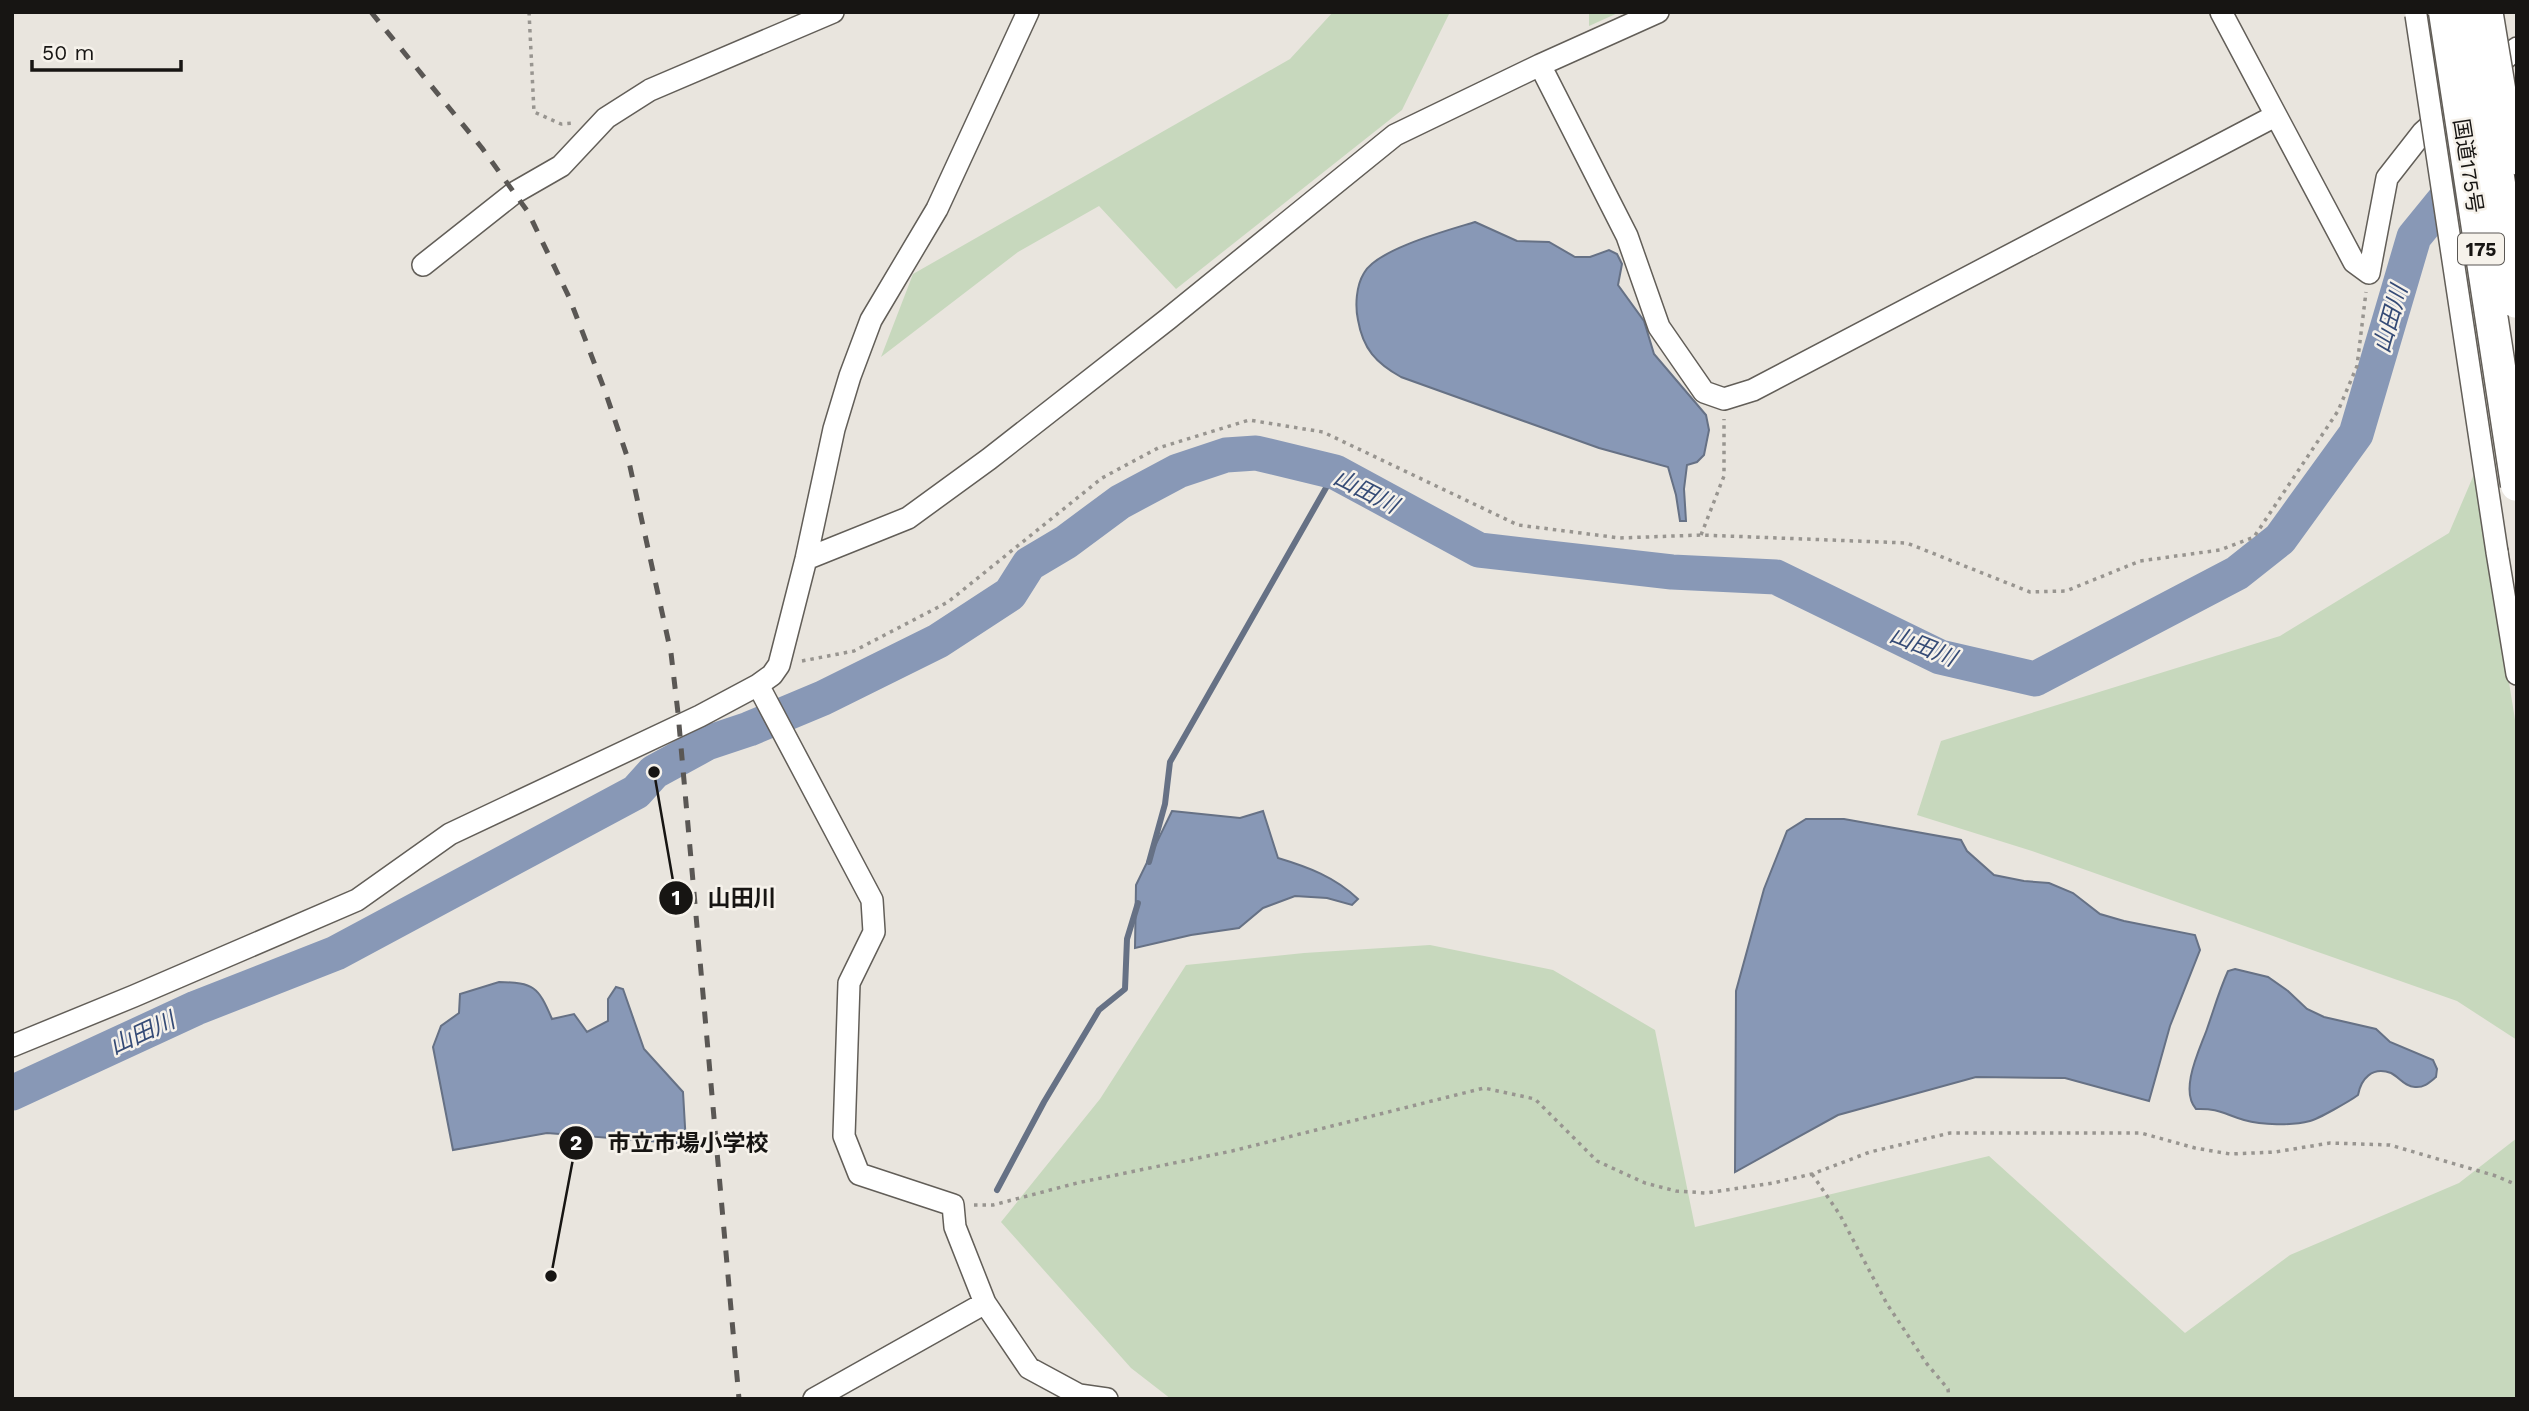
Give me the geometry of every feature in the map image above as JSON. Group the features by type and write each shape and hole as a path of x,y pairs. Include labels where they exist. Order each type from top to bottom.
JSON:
{"highway":[{"name":"国道175号","path":"2473,12 2517,302"},
{"name":"国道175号","path":"2426,13 2517,485"}],"street":[{"path":"423,265 514,193 561,166 606,118 650,90 833,12"},
{"path":"12,1046 357,900 450,834 700,716 758,685 772,674 779,665 806,559 834,429 871,320 936,209 1028,12"},
{"path":"806,559 908,517 989,458 1168,319 1395,135 1658,12"},
{"path":"2221,12 2354,262 2369,272 2387,177 2423,132 2517,48"},
{"path":"2492,12 2517,164"},
{"path":"2426,13 2497,552 2517,674"},
{"path":"1540,65 1627,236 1659,327 1704,391 1724,400 1753,390 2275,116"},
{"path":"758,685 872,900 874,932 849,983 844,1136 852,1160 859,1174 953,1205 955,1227 985,1303 1029,1368 1079,1395 1107,1399"},
{"path":"814,1399 985,1303"}],"path":[{"path":"529,12 534,111 561,124 606,118"},
{"path":"779,665 854,651 948,602 1102,478 1158,448 1249,420 1323,432 1518,526 1620,538 1701,535 1907,543 2030,592 2066,591 2140,561 2220,550 2253,537 2337,411 2357,366 2369,272"},
{"path":"1701,535 1724,476 1724,400"},
{"path":"953,1205 993,1205 1077,1183 1232,1151 1484,1088 1535,1099 1597,1161 1645,1183 1676,1191 1706,1193 1773,1183 1812,1174 1870,1152 1950,1133 2141,1133 2194,1148 2230,1154 2275,1152 2330,1143 2390,1144 2496,1176 2517,1185"},
{"path":"1812,1174 1840,1215 1887,1304 1927,1364 1948,1389 1949,1399"}],"green space":[{"path":"1333,12 1450,12 1402,110 1176,289 1099,206 1018,252 881,357 913,274 1290,59"},
{"path":"1589,12 1620,12 1589,26"},
{"path":"2475,472 2517,732 2517,1040 2457,1001 2032,851 1917,815 1941,741 2280,636 2449,533"},
{"path":"1430,945 1553,970 1655,1030 1695,1227 1989,1156 2185,1333 2290,1255 2459,1183 2517,1138 2517,1399 1171,1399 1131,1368 1001,1222 1100,1099 1186,965 1304,953"}],"water":[{"path":"1475,222 1517,241 1549,242 1575,257 1590,257 1609,250 1617,254 1622,264 1618,285 1644,321 1654,354 1706,415 1709,430 1704,455 1697,462 1687,465 1684,489 1686,521 1680,521 1668,467 1599,448 1401,377 1384,366 1367,347 1360,330 1356,302 1361,278 1371,264 1398,248"},
{"path":"1172,811 1240,818 1263,811 1278,858 1321,874 1358,899 1352,905 1327,898 1295,896 1263,908 1239,928 1191,935 1135,948 1136,885"},
{"path":"1806,819 1844,819 1961,840 1967,851 1994,875 2049,883 2073,893 2100,914 2195,935 2200,950 2170,1026 2149,1101 2065,1078 1976,1077 1838,1115 1735,1172 1736,991 1764,889 1787,831"},
{"path":"2235,969 2268,977 2307,1009 2324,1017 2376,1029 2390,1042 2433,1060 2437,1069 2436,1077 2424,1086 2411,1087 2391,1073 2378,1071 2368,1075 2358,1095 2320,1117 2302,1123 2259,1123 2216,1110 2196,1109 2191,1101 2190,1091 2192,1069 2228,971"},
{"path":"499,982 533,988 543,999 552,1019 574,1014 587,1032 608,1021 608,999 616,987 623,989 644,1049 683,1092 686,1144 547,1133 453,1150 433,1047 441,1026 459,1013 460,994"}],"waterway":[{"name":"山田川","path":"12,1093 196,1008 336,953 636,792 654,772 707,743 749,729 823,698 938,641 1010,594 1029,564 1066,542 1120,502 1178,471 1226,455 1256,453 1335,472 1479,550 1672,572 1776,577 1940,657 2035,679 2237,573 2280,539 2356,434 2414,237 2485,150"},
{"path":"1149,862 1165,804 1170,762 1335,472"},
{"path":"997,1190 1044,1102 1099,1010 1125,989 1127,939 1138,903"}],"railway":[{"path":"371,12 482,148 528,212 569,297 629,462 671,653 739,1399"}],"place":[{"name":"山田川","path":"654,772"},
{"name":"市立市場小学校","path":"551,1276"}]}
